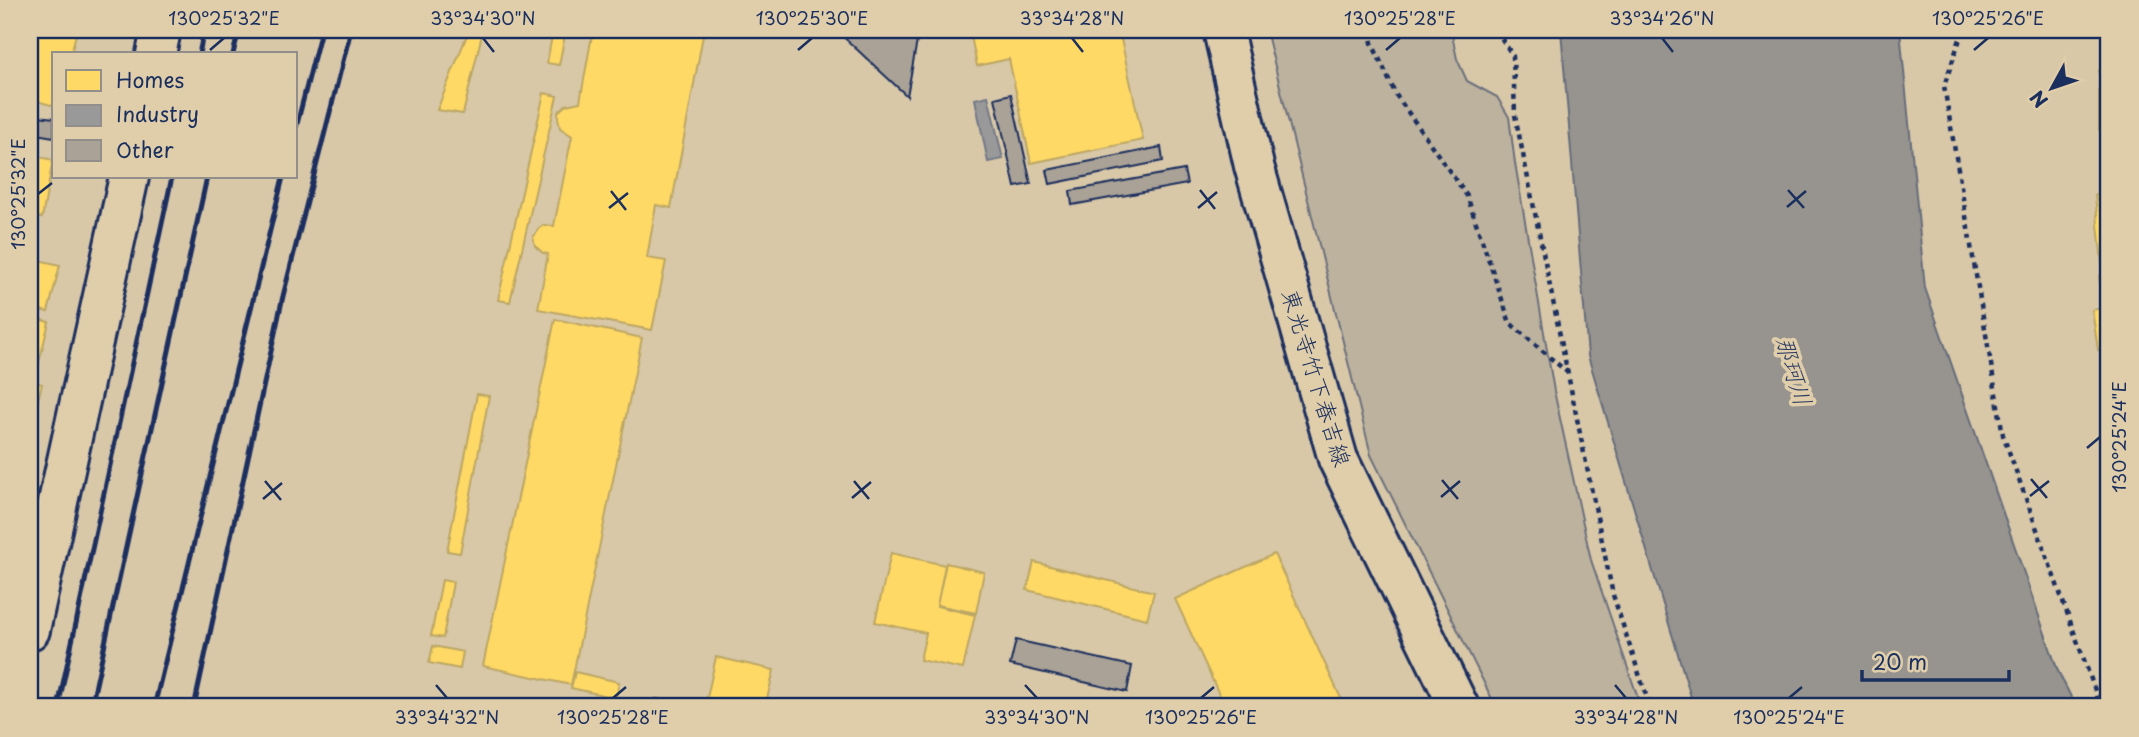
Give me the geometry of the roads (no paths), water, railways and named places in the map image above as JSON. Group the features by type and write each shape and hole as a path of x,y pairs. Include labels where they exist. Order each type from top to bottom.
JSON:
{"main road":[{"path":"156,52 161,30"},
{"name":"東光寺竹下春吉線","path":"1223,30 1254,166 1338,459 1459,707"},
{"path":"30,630 42,512 129,178"}],"water":[{"name":"那珂川","path":"1561,30 1900,30 1925,288 2058,671 2076,707 1694,707 1588,356"}],"railway":[{"path":"199,52 204,30"},
{"path":"234,52 239,30"},
{"path":"298,120 321,30"},
{"path":"194,707 283,296 351,30"},
{"path":"58,707 172,178"},
{"path":"91,707 207,178"},
{"path":"154,707 283,178"}]}
